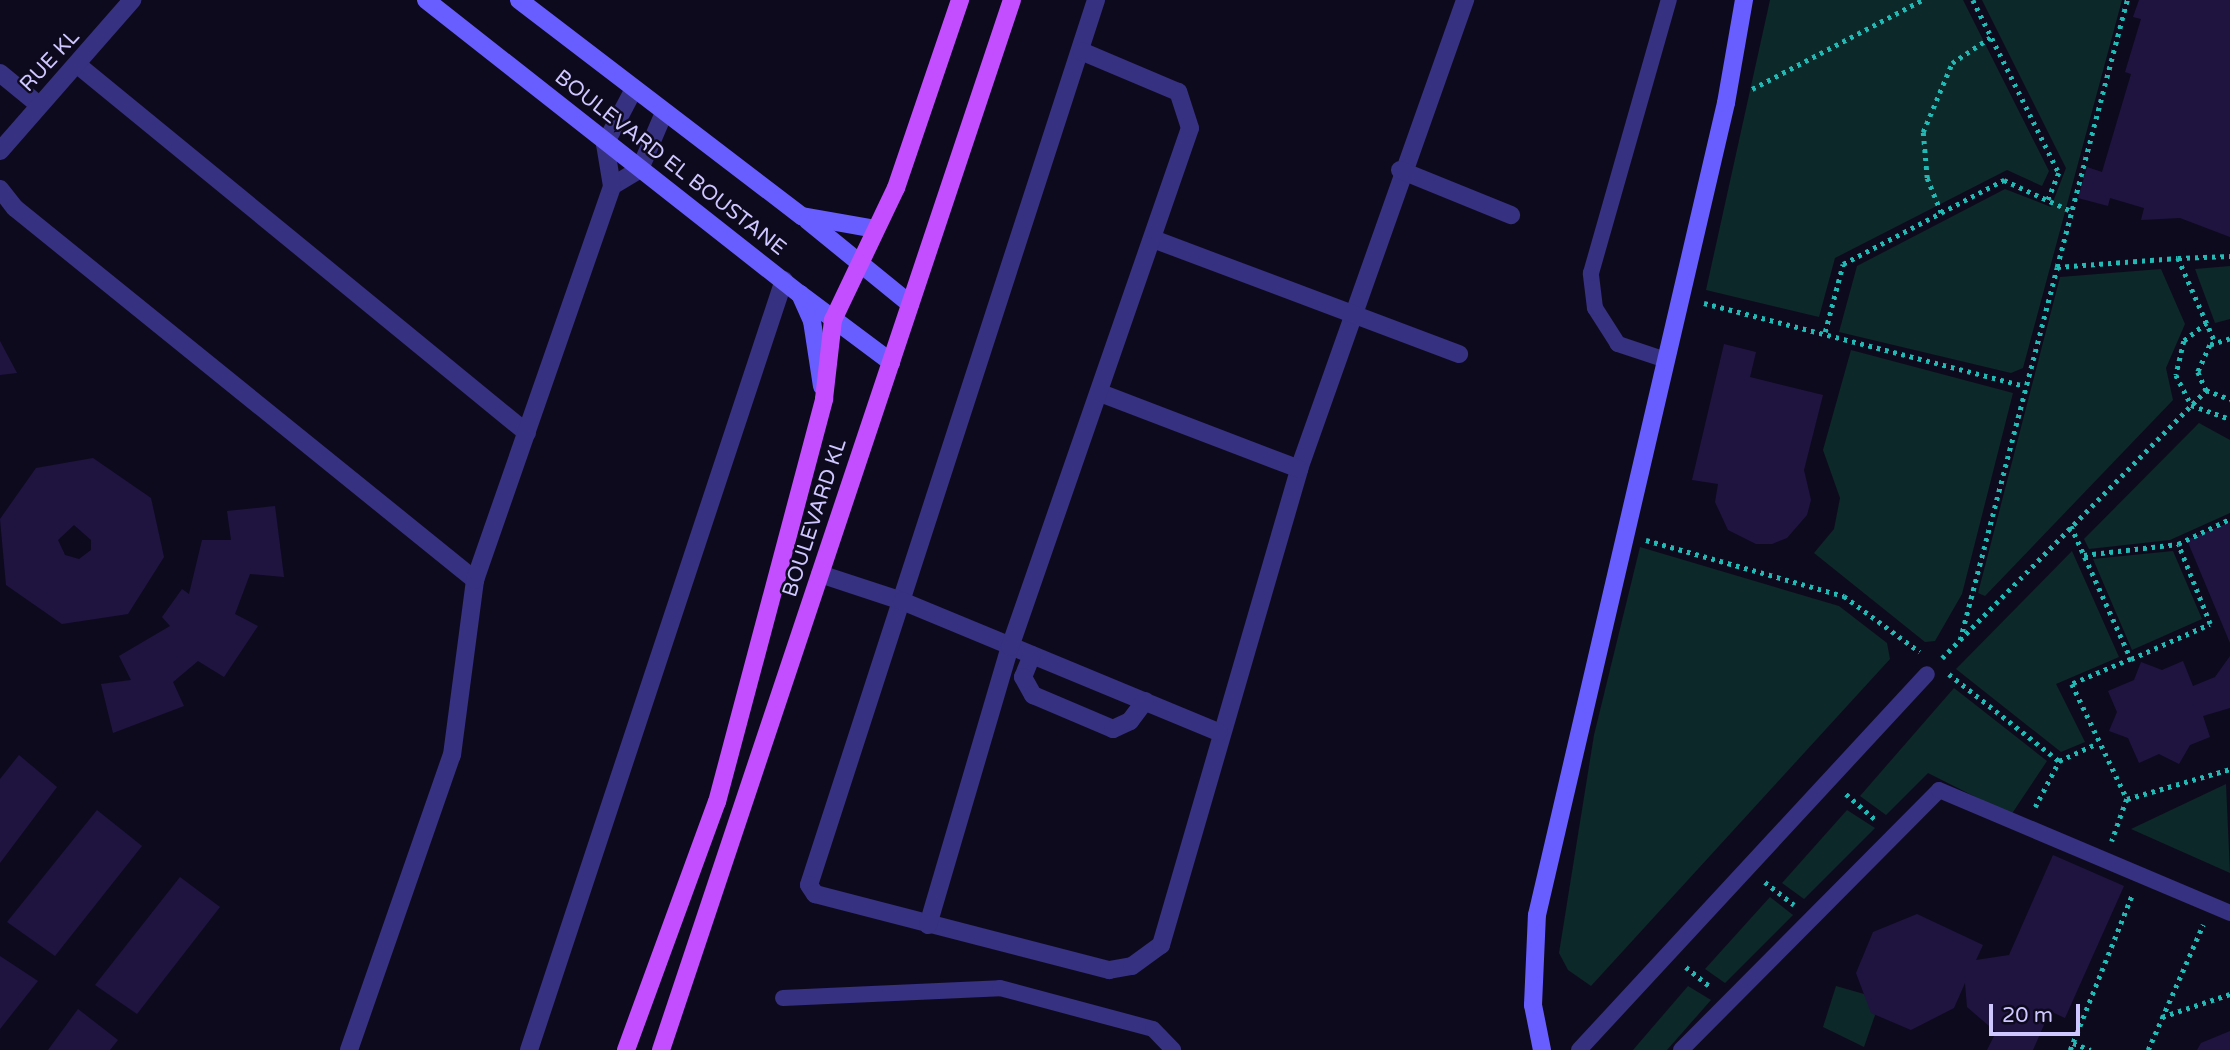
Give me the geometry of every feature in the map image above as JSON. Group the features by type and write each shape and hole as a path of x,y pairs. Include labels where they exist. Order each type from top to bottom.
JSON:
{"main road":[{"name":"BOULEVARD EL BOUSTANE","path":"426,0 605,144 800,294 812,321 824,399"},
{"path":"519,0 663,115 802,216 910,304"},
{"name":"BOULEVARD KL","path":"626,1050 717,802 824,399 833,320 857,263 896,188 960,0"},
{"name":"BOULEVARD KL","path":"661,1050 1012,0"},
{"path":"1542,1050 1532,1004 1537,915 1726,103 1744,0"},
{"path":"802,216 875,229"},
{"path":"800,294 891,362"}],"street":[{"name":"RUE KL","path":"0,151 39,105 79,66 132,0"},
{"path":"1096,0 1082,51 809,885 815,894 1109,970 1146,958 1161,945 1219,732 1299,468 1400,170 1465,0"},
{"path":"928,925 1010,647 1103,394 1190,128 1178,92 1082,51"},
{"path":"79,66 527,433"},
{"path":"0,73 39,105"},
{"path":"349,1050 452,755 475,580 612,186 605,144 634,91"},
{"path":"612,186 640,169 663,115"},
{"path":"1400,170 1511,215"},
{"path":"0,189 15,208 475,580"},
{"path":"1153,239 1351,311 1459,354"},
{"path":"529,1050 784,280"},
{"path":"1103,394 1299,468"},
{"path":"820,574 902,601 1219,732"},
{"path":"1032,655 1024,677 1033,695 1113,729 1130,721 1145,701"}],"lane":[{"path":"1666,360 1618,344 1595,308 1591,272 1669,0"},
{"path":"1582,1049 1932,669"},
{"path":"1681,1050 1939,790 2230,913"},
{"path":"783,998 1000,988 1153,1029 1173,1050"}],"path":[{"path":"1726,103 1922,0"},
{"path":"1973,0 2059,173 2048,200"},
{"path":"1960,640 2021,385 2057,267 2127,0"},
{"path":"1941,213 1927,178 1923,132 1952,63 1992,37"},
{"path":"1825,332 1843,264 2004,180 2071,211"},
{"path":"2057,267 2230,256"},
{"path":"2178,258 2215,342"},
{"path":"1681,298 1825,332 2021,385"},
{"path":"2207,323 2184,341 2177,358 2176,375 2191,405 2230,419"},
{"path":"2206,390 2199,362 2215,342 2230,339"},
{"path":"1932,669 2206,390"},
{"path":"2206,390 2230,398"},
{"path":"2084,555 2178,544 2230,519"},
{"path":"2071,526 2131,659"},
{"path":"1624,534 1844,596 1932,669 2059,761"},
{"path":"2105,860 2127,799 2096,744 2072,684 2210,624 2178,544"},
{"path":"2024,828 2059,761 2096,744"},
{"path":"2127,799 2230,769"},
{"path":"1861,807 1874,818"},
{"path":"2070,1050 2141,875"},
{"path":"1779,894 1791,904"},
{"path":"2148,1050 2202,930"},
{"path":"1702,981 1713,988"},
{"path":"2162,1017 2230,993"},
{"path":"2073,1043 2091,1050"}],"green space":[{"path":"1770,0 1963,0 2049,171 2042,186 2007,170 1835,258 1819,317 1706,290"},
{"path":"1982,0 2122,0 2023,368 2011,373 1839,332 1857,266 2005,189 2051,207 2066,168"},
{"path":"2230,266 2230,319 2215,323 2195,269"},
{"path":"2161,269 2185,324 2166,368 2173,400 1985,596 1978,593 2060,277"},
{"path":"1851,350 2013,393 1962,594 1935,641 1925,642 1814,553 1834,529 1840,498 1823,450"},
{"path":"2199,423 2230,440 2230,513 2170,540 2089,549 2084,539"},
{"path":"1640,547 1839,606 1887,643 1890,659 1591,986 1568,970 1559,953 1594,735"},
{"path":"2072,551 2119,657 2056,684 2085,742 2061,752 1956,669"},
{"path":"2173,551 2202,619 2132,650 2093,559"},
{"path":"1954,688 2047,761 2011,815 1928,773 1886,815 1860,796"},
{"path":"2226,784 2230,873 2131,829"},
{"path":"1847,810 1875,828 1804,899 1782,883"},
{"path":"1770,897 1793,915 1725,983 1705,969"},
{"path":"1688,986 1711,1000 1667,1050 1633,1050"},
{"path":"1836,986 1864,994 1875,1015 1864,1047 1823,1027"}],"building":[{"path":"2139,0 2230,0 2230,237 2180,218 2141,220 2144,208 2110,198 2108,206 2078,198 2087,167 2102,172 2131,74 2125,72 2141,19 2133,17"},
{"path":"0,341 17,373 0,375"},
{"path":"1724,344 1756,352 1750,377 1823,395 1804,470 1811,500 1807,515 1787,538 1772,544 1756,544 1728,530 1715,502 1718,484 1692,480"},
{"path":"93,458 151,498 164,557 128,614 62,624 6,585 0,519 36,468","holes":["74,525 91,540 91,550 79,559 65,555 58,540"]},
{"path":"275,506 284,577 250,574 235,614 258,626 224,677 198,661 173,682 184,706 113,733 101,684 131,680 119,656 170,626 162,617 182,589 189,594 202,540 231,540 227,511"},
{"path":"2230,522 2230,643 2187,540"},
{"path":"2230,656 2230,708 2203,716 2210,737 2190,745 2179,764 2159,754 2139,763 2128,738 2109,731 2117,712 2108,691 2134,680 2141,662 2162,670 2183,661 2193,686 2215,677"},
{"path":"19,755 57,787 0,863 0,779"},
{"path":"97,810 142,846 55,956 7,922"},
{"path":"2053,855 2124,886 2065,1018 2050,1011 2033,1050 1987,1050 1996,1032 1967,1007 1965,983 1954,1008 1911,1030 1871,1013 1856,973 1873,932 1917,914 1983,945 1976,960 2009,955"},
{"path":"180,877 220,907 137,1014 95,985"},
{"path":"0,956 38,981 0,1029"},
{"path":"78,1009 118,1040 110,1050 48,1050"},
{"path":"2230,1031 2230,1050 2197,1050 2201,1043"}]}
